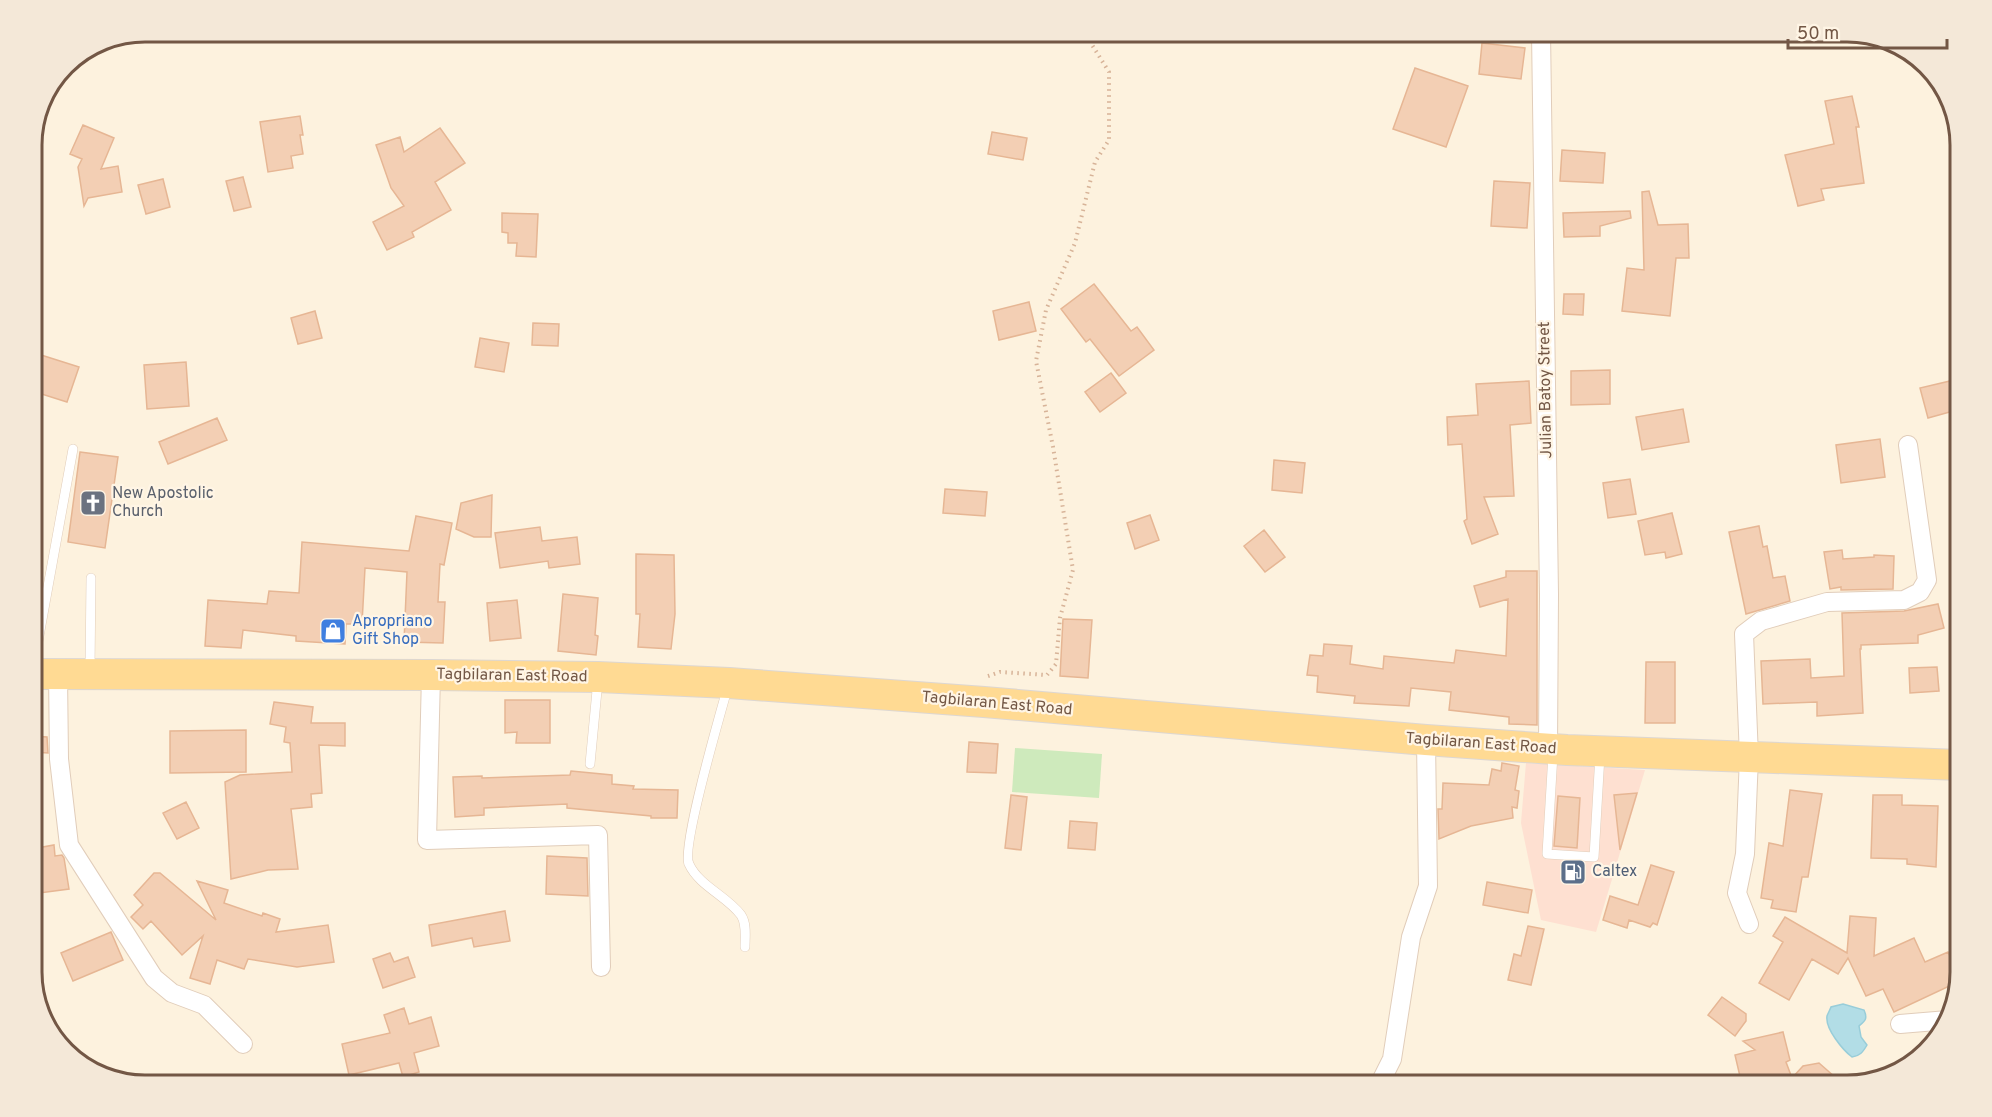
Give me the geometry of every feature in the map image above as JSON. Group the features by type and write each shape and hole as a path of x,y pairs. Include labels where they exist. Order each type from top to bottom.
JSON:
{"main road":[{"name":"Tagbilaran East Road","path":"45,674 598,677 984,702 1426,740 1600,752 1950,765"}],"street":[{"name":"Julian Batoy Street","path":"1541,42 1551,748"},
{"path":"1749,924 1737,893 1745,854 1749,757 1744,634 1761,621 1827,602 1904,600 1920,592 1927,580 1908,445"},
{"path":"45,674 59,759 69,845 154,978 172,993 204,1005 243,1044"},
{"path":"431,675 427,840 598,835 601,968"},
{"path":"1384,1075 1392,1059 1411,937 1428,886 1426,740"},
{"path":"1900,1024 1937,1021"}],"lane":[{"path":"45,674 72,449"},
{"path":"90,675 91,578"},
{"path":"590,764 598,677"},
{"path":"729,684 696,806 688,848 688,862 697,874 741,916 745,928 745,947"},
{"path":"1551,748 1547,854 1594,857 1600,752"}],"path":[{"path":"984,702 985,677 1000,672 1047,675 1056,664 1060,618 1073,570 1036,361 1046,310 1075,243 1095,162 1108,140 1109,72 1090,42"}],"shaded area":[{"name":"Caltex","path":"1526,763 1645,770 1596,932 1541,920 1521,823"}],"green space":[{"path":"1015,748 1102,754 1099,798 1012,792"}],"water":[{"path":"1843,1004 1864,1010 1866,1016 1859,1026 1861,1037 1867,1045 1861,1053 1852,1057 1832,1033 1827,1021 1831,1007"}],"building":[{"path":"1482,43 1525,48 1521,79 1479,74"},
{"path":"1415,68 1468,86 1446,147 1393,129"},
{"path":"1852,96 1859,127 1856,127 1864,183 1821,189 1824,200 1798,206 1785,155 1834,144 1825,101"},
{"path":"300,116 303,154 291,156 293,168 268,172 260,122"},
{"path":"83,125 114,138 101,169 118,166 122,192 88,198 84,206 78,167 82,159 70,154"},
{"path":"440,128 465,163 435,182 451,210 412,232 414,237 387,250 373,222 404,206 391,188 376,145 400,137 404,152"},
{"path":"992,132 1027,138 1023,160 988,154"},
{"path":"1562,150 1605,153 1603,183 1560,181"},
{"path":"243,177 251,207 234,211 226,181"},
{"path":"163,179 170,207 146,214 138,185"},
{"path":"1494,181 1530,183 1527,228 1491,226"},
{"path":"1649,191 1658,225 1688,224 1689,258 1676,258 1670,316 1622,311 1627,268 1644,270 1642,192"},
{"path":"1630,211 1631,218 1600,226 1600,236 1564,237 1563,213"},
{"path":"502,213 538,214 536,257 516,256 517,243 508,243 508,233 502,232"},
{"path":"1094,284 1131,331 1137,327 1154,350 1119,376 1090,339 1086,342 1061,309"},
{"path":"1564,294 1584,294 1583,315 1563,314"},
{"path":"1029,302 1036,331 999,340 993,311"},
{"path":"315,311 322,338 298,344 291,318"},
{"path":"533,323 559,324 558,346 532,345"},
{"path":"480,338 509,343 504,372 475,367"},
{"path":"42,355 79,367 67,402 42,394"},
{"path":"186,362 189,406 147,409 144,365"},
{"path":"1610,370 1610,404 1571,405 1571,371"},
{"path":"1111,373 1126,393 1100,412 1085,392"},
{"path":"1529,381 1531,423 1510,425 1514,496 1484,497 1498,534 1472,544 1464,521 1467,519 1462,444 1448,445 1447,417 1478,415 1476,384"},
{"path":"1950,381 1950,412 1928,418 1920,388"},
{"path":"1683,409 1689,442 1642,450 1636,417"},
{"path":"217,418 227,440 168,464 159,442"},
{"path":"1880,439 1885,477 1841,483 1836,445"},
{"path":"80,452 118,457 105,548 68,542"},
{"path":"1274,460 1305,463 1302,493 1272,490"},
{"path":"1630,479 1636,514 1608,518 1603,483"},
{"path":"945,489 987,492 985,516 943,513"},
{"path":"492,495 491,537 474,537 456,529 461,503"},
{"path":"1672,513 1682,554 1666,558 1665,552 1645,555 1638,521"},
{"path":"1150,515 1159,540 1135,549 1127,523"},
{"path":"416,516 452,523 444,565 440,564 438,602 445,602 443,643 404,642 407,572 365,568 362,624 346,624 345,644 296,641 296,636 243,630 241,648 205,646 208,600 267,604 269,591 299,593 302,542 409,551"},
{"path":"1759,526 1763,547 1767,546 1773,578 1785,576 1790,601 1746,614 1729,532"},
{"path":"540,527 542,541 577,537 580,564 549,568 548,561 500,568 495,533"},
{"path":"1264,530 1285,557 1265,572 1244,546"},
{"path":"1842,550 1843,559 1874,557 1874,555 1894,556 1893,589 1841,590 1841,587 1830,589 1824,552"},
{"path":"636,554 674,555 675,614 671,649 638,647 640,614 636,614"},
{"path":"1506,571 1537,571 1537,725 1509,724 1509,717 1449,710 1451,692 1411,688 1409,706 1354,703 1355,696 1317,692 1318,676 1307,675 1310,655 1323,656 1324,644 1352,646 1350,664 1383,669 1384,656 1454,663 1456,650 1506,656 1508,599 1480,607 1474,586 1506,577"},
{"path":"563,594 598,598 596,655 558,651"},
{"path":"517,600 521,638 490,641 487,603"},
{"path":"1938,604 1944,628 1918,635 1918,643 1861,645 1863,713 1817,716 1817,702 1763,704 1761,661 1810,659 1811,678 1844,676 1842,613 1904,611"},
{"path":"1063,619 1092,620 1088,678 1060,676"},
{"path":"1646,662 1675,662 1675,723 1645,723"},
{"path":"1937,667 1939,691 1910,693 1909,668"},
{"path":"505,700 550,700 550,743 516,743 517,732 505,733"},
{"path":"274,702 313,707 311,723 345,723 345,746 319,745 322,793 311,794 312,807 291,809 298,869 268,870 231,879 225,782 240,775 292,772 290,743 284,742 286,727 270,724"},
{"path":"246,730 246,772 170,773 170,731"},
{"path":"42,737 47,737 48,753 42,753"},
{"path":"969,742 998,744 996,773 967,772"},
{"path":"1502,763 1519,766 1515,790 1519,791 1517,808 1512,807 1513,818 1471,826 1439,839 1438,809 1442,809 1443,783 1489,785 1492,769 1501,771"},
{"path":"571,771 612,775 612,784 634,786 633,789 678,790 677,818 651,818 651,816 567,808 567,804 484,808 484,815 455,817 453,777 570,775"},
{"path":"1790,790 1822,794 1808,877 1802,877 1796,912 1771,908 1773,900 1761,898 1769,843 1783,846"},
{"path":"1637,793 1620,850 1614,795"},
{"path":"1011,795 1027,797 1021,850 1005,848"},
{"path":"1873,795 1902,795 1902,805 1938,806 1936,867 1907,864 1907,859 1871,858"},
{"path":"1558,796 1580,798 1577,848 1554,846"},
{"path":"186,802 199,828 177,839 163,813"},
{"path":"1070,821 1097,823 1095,850 1068,848"},
{"path":"54,845 55,856 62,855 64,858 69,889 42,893 42,847"},
{"path":"547,856 587,858 588,896 546,894"},
{"path":"1651,865 1674,872 1657,925 1653,923 1650,927 1629,920 1627,928 1603,920 1610,896 1638,905"},
{"path":"154,873 160,873 216,920 197,881 228,890 224,903 262,916 263,913 280,919 276,932 328,925 334,962 297,967 248,959 244,969 217,960 210,984 190,978 203,936 182,955 151,921 143,929 131,917 143,905 134,895"},
{"path":"1487,882 1532,890 1528,913 1483,905"},
{"path":"505,911 510,941 474,947 472,938 432,946 429,925"},
{"path":"1850,916 1876,918 1874,956 1914,938 1925,962 1948,952 1950,956 1949,986 1894,1012 1883,989 1866,996 1848,958 1838,974 1812,959 1789,1000 1759,983 1783,942 1773,936 1785,917 1847,953"},
{"path":"1528,926 1544,929 1531,985 1508,980 1514,954 1521,956"},
{"path":"111,932 123,960 73,981 61,953"},
{"path":"390,953 394,962 408,957 415,977 383,988 373,959"},
{"path":"1722,997 1746,1014 1746,1021 1735,1036 1708,1015"},
{"path":"404,1008 409,1024 431,1017 439,1046 414,1053 419,1072 402,1075 399,1063 349,1075 342,1044 390,1033 384,1015"},
{"path":"1783,1032 1790,1060 1786,1062 1791,1075 1740,1075 1735,1055 1755,1050 1743,1041"},
{"path":"1819,1063 1833,1075 1795,1075 1803,1066"}],"place":[{"name":"New Apostolic Church","path":"93,503"},
{"name":"Apropriano Gift Shop","path":"333,631"},
{"name":"Caltex","path":"1573,872"}]}
